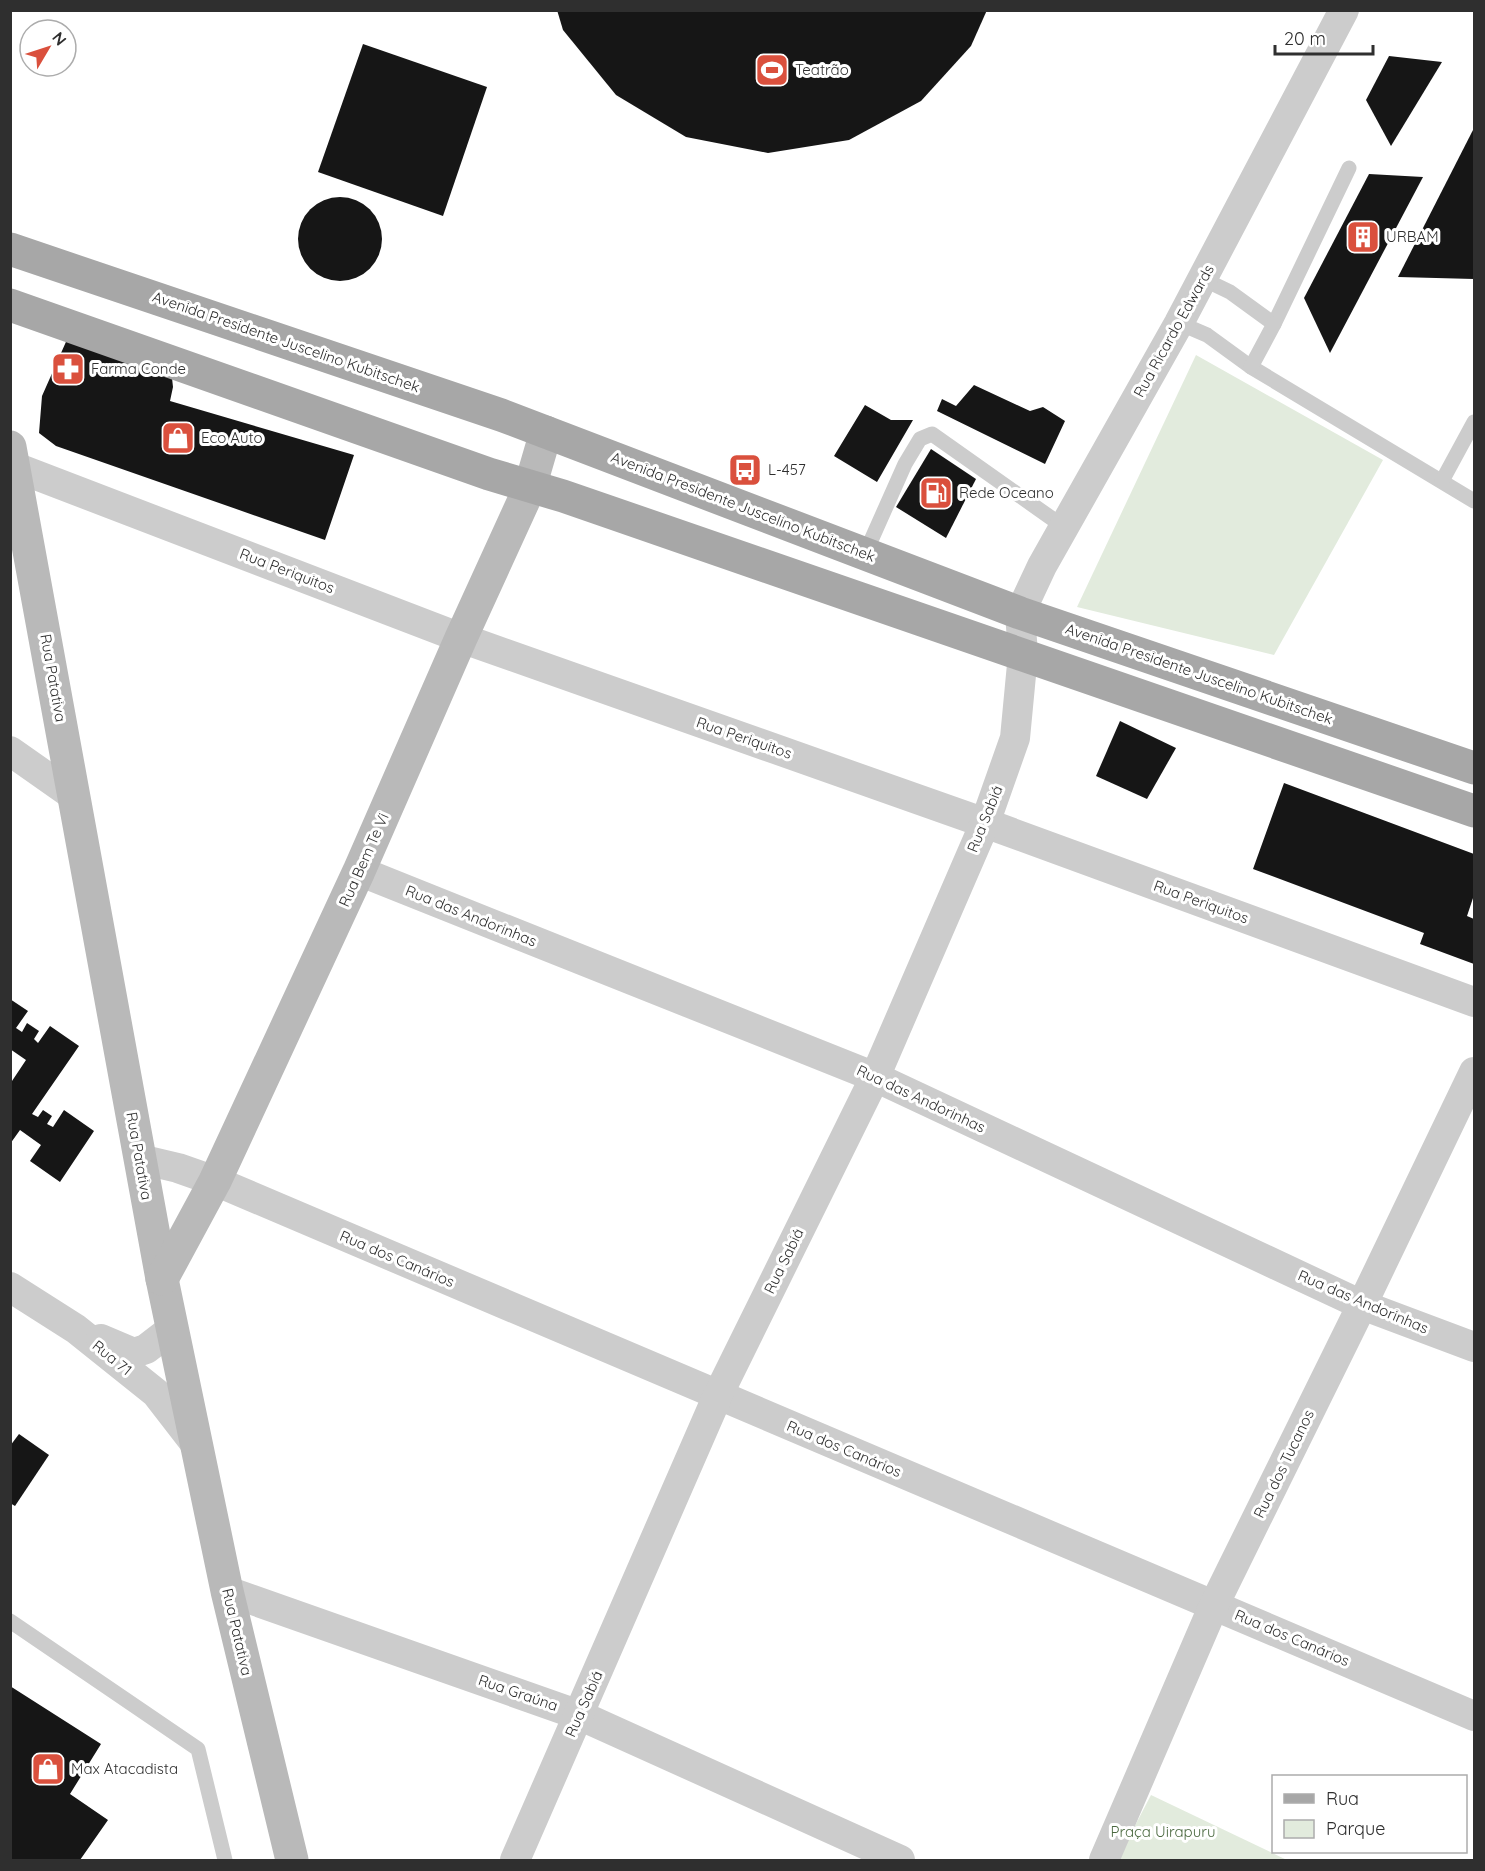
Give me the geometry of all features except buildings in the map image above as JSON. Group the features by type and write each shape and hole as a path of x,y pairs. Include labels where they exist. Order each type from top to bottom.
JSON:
{"main road":[{"name":"Avenida Presidente Juscelino Kubitschek","path":"10,249 479,407 1020,613 1474,768"},
{"path":"10,305 489,474 563,496 1474,811"},
{"name":"Rua Bem Te Vi","path":"162,1280 214,1181 359,872 530,487 546,432"},
{"name":"Rua Patativa","path":"13,457 162,1280 227,1591 292,1860"}],"street":[{"name":"Rua Ricardo Edwards","path":"1023,654 1020,613 1042,566 1203,279 1344,10"},
{"name":"Rua Periquitos","path":"13,457 461,638 984,823 1474,1002"},
{"name":"Rua Sabiá","path":"515,1860 718,1395 875,1077 984,823 1015,738 1023,654"},
{"path":"15,762 74,796"},
{"name":"Rua das Andorinhas","path":"359,872 875,1077 1362,1305 1474,1347"},
{"name":"Rua dos Tucanos","path":"1104,1860 1214,1605 1474,1072"},
{"name":"Rua dos Canários","path":"140,1159 178,1168 214,1181 1474,1716"},
{"name":"Rua 71","path":"10,1287 76,1329 156,1393 197,1446"},
{"path":"76,1329 134,1353 146,1349 172,1329"},
{"name":"Rua Graúna","path":"227,1591 579,1715 900,1860"}],"lane":[{"path":"1251,367 1349,168"},
{"path":"1203,279 1230,292 1274,324"},
{"path":"1179,323 1207,335 1251,367 1474,501"},
{"path":"1442,481 1474,422"},
{"path":"865,554 905,464 920,439 932,434 1064,526"},
{"path":"10,1621 198,1749 225,1860"}],"green space":[{"path":"1196,355 1383,460 1274,655 1077,607"},
{"name":"Praça Uirapuru","path":"1151,1795 1287,1860 1117,1860"}],"place":[{"name":"Teatrão","path":"772,70"},
{"name":"URBAM","path":"1363,237"},
{"name":"Farma Conde","path":"68,369"},
{"name":"Eco Auto","path":"178,438"},
{"name":"L-457","path":"745,470"},
{"name":"Rede Oceano","path":"936,493"},
{"name":"Max Atacadista","path":"48,1769"}]}
